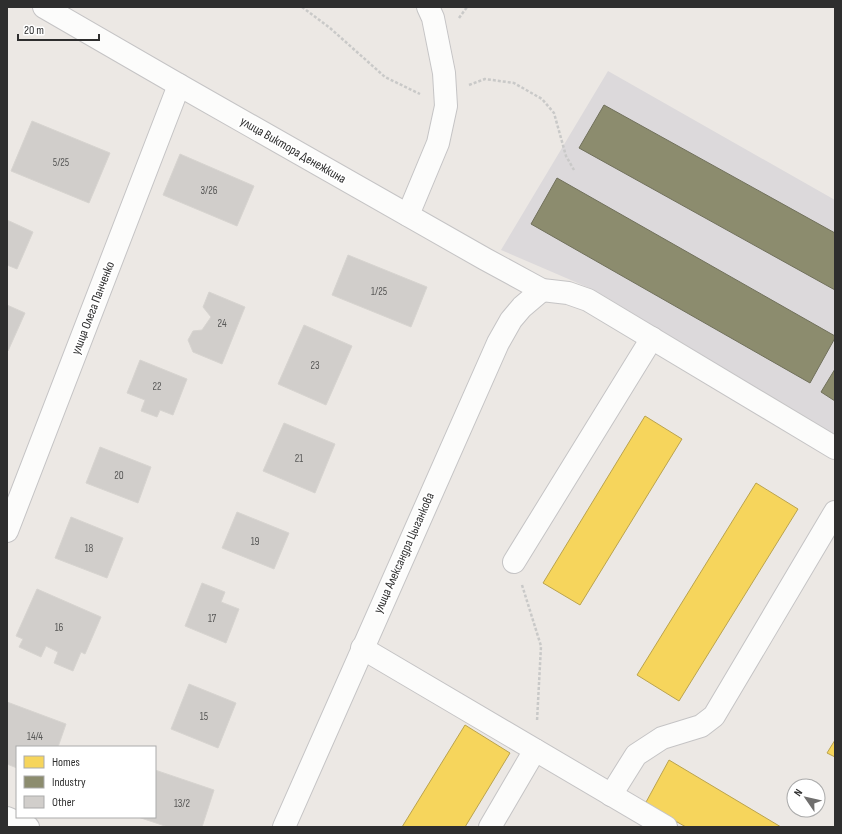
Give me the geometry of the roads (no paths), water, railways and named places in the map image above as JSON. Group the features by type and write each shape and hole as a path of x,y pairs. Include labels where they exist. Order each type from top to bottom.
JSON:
{"street":[{"name":"улица Виктора Денежкина","path":"44,7 485,259 542,290 568,294 588,300 835,448"},
{"path":"408,215 438,143 446,101 444,73 433,18 428,7"},
{"name":"улица Олега Панченко","path":"7,531 179,85"},
{"name":"улица Александра Цыганкова","path":"284,827 498,343 511,320 522,307 542,290"},
{"path":"514,562 652,338"},
{"path":"611,795 636,755 662,738 701,726 714,716 835,512"},
{"path":"362,648 666,827"},
{"path":"490,827 535,750"},
{"path":"7,818 28,827"}]}
